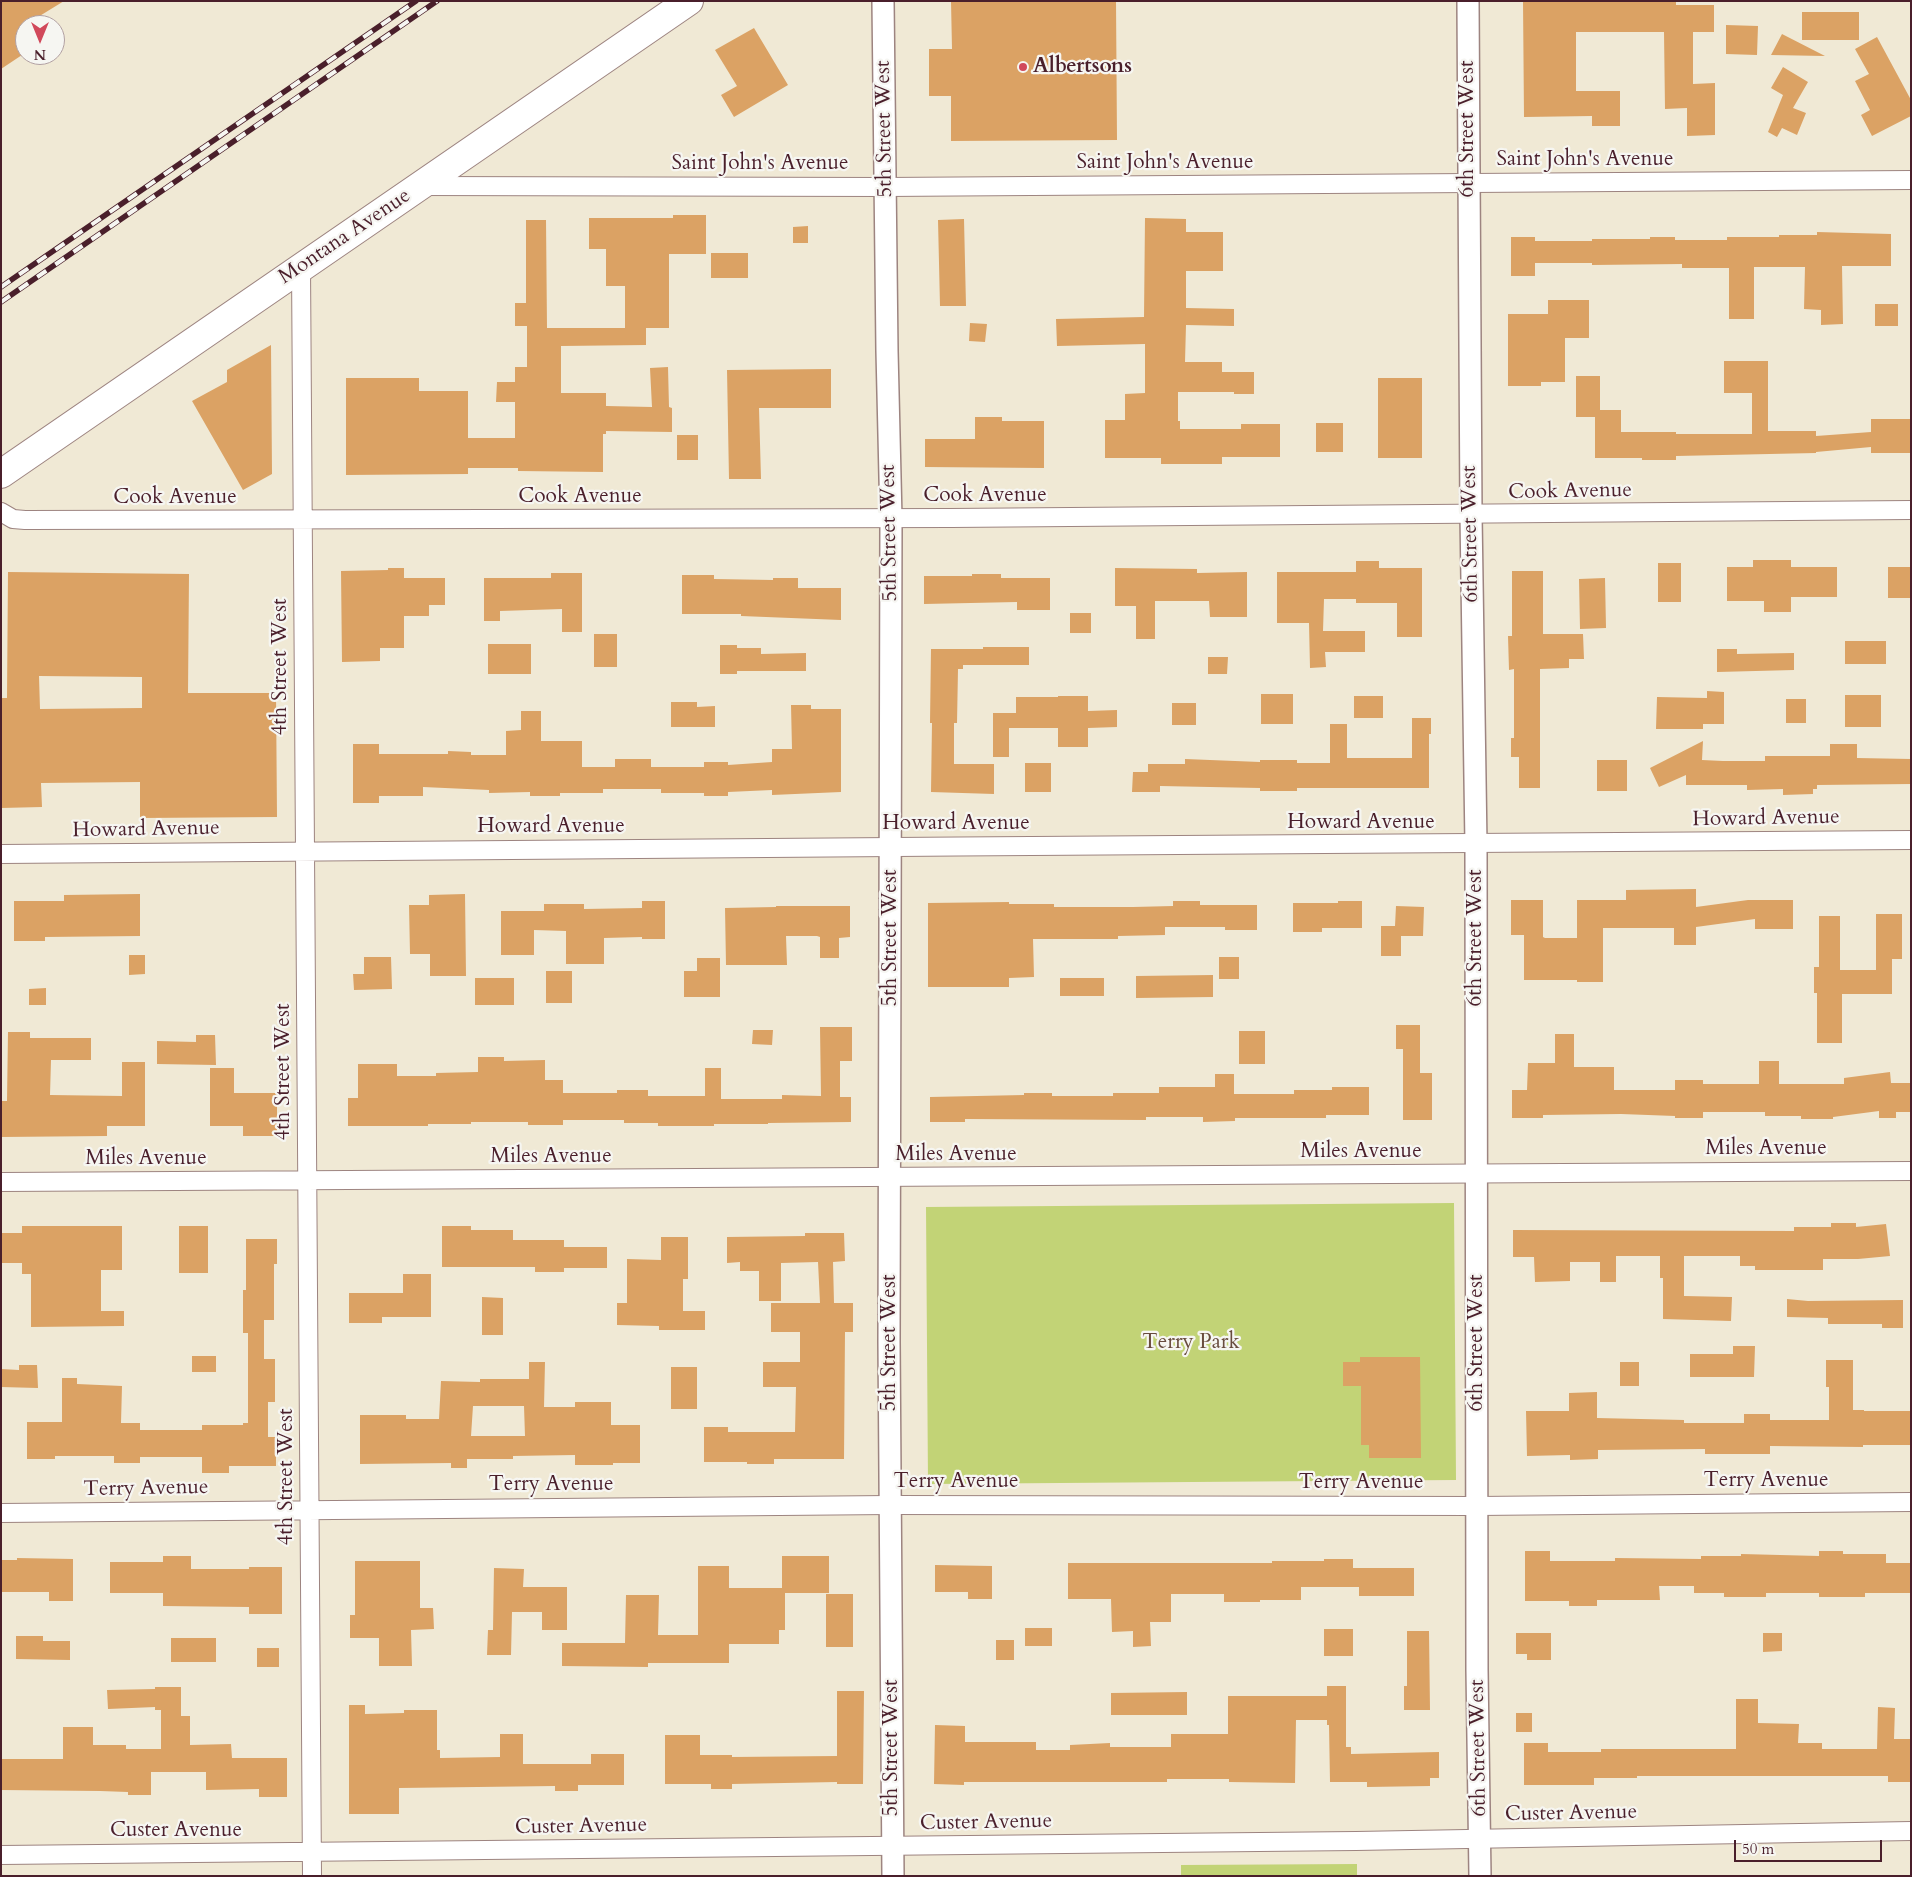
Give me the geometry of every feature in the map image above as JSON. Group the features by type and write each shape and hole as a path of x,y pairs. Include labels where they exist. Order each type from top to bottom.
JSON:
{"main road":[{"name":"Montana Avenue","path":"1,474 672,10 689,1"}],"street":[{"name":"5th Street West","path":"884,1 885,187 891,519 891,1178 889,1341 893,1876"},
{"name":"6th Street West","path":"1468,1 1471,516 1476,845 1477,1506 1480,1876"},
{"name":"Saint John's Avenue","path":"420,186 885,187 1911,180"},
{"name":"4th Street West","path":"301,267 312,1876"},
{"name":"Cook Avenue","path":"1,512 13,519 25,520 302,520 1471,516 1911,510"},
{"name":"Howard Avenue","path":"1,854 891,847 1476,845 1911,840"},
{"name":"Miles Avenue","path":"1,1182 1911,1171"},
{"name":"Terry Avenue","path":"1,1513 890,1505 1477,1506 1911,1502"},
{"name":"Custer Avenue","path":"1,1855 893,1847 1911,1831"}],"green space":[{"name":"Terry Park","path":"1454,1203 1456,1480 928,1484 926,1207"},
{"path":"1357,1864 1357,1876 1181,1876 1181,1865"}],"building":[{"path":"1,1 64,1 41,15 15,15 15,60 1,69"},
{"name":"Albertsons","path":"951,1 1116,1 1117,140 951,141 951,96 929,96 929,49 952,49"},
{"path":"1523,1 1676,1 1676,5 1714,5 1714,32 1693,32 1693,84 1715,83 1715,135 1687,136 1687,108 1665,109 1664,32 1576,32 1576,91 1620,91 1620,126 1592,126 1592,116 1524,117"},
{"path":"1802,12 1859,12 1859,40 1802,40"},
{"path":"1726,25 1758,26 1757,55 1726,54"},
{"path":"754,28 788,85 734,117 721,95 737,86 715,50"},
{"path":"1782,34 1825,56 1771,55"},
{"path":"1877,37 1911,100 1911,116 1872,136 1861,115 1870,110 1855,81 1869,74 1855,49"},
{"path":"1783,67 1808,82 1793,108 1806,113 1797,135 1782,128 1777,137 1768,132 1783,95 1771,88"},
{"path":"673,215 706,215 706,254 669,254 669,328 646,328 646,345 561,346 561,393 606,393 606,406 652,407 650,368 668,367 672,432 606,431 606,434 603,434 603,472 518,471 518,468 468,468 468,474 346,475 346,378 419,378 419,391 468,391 468,438 515,438 515,402 496,402 497,382 515,382 515,367 527,367 527,326 515,326 515,303 526,303 526,220 546,220 547,328 625,328 625,286 606,286 606,249 589,249 589,218 673,218"},
{"path":"1145,218 1186,219 1186,232 1223,232 1223,271 1186,271 1186,308 1234,309 1234,326 1186,325 1185,362 1222,362 1222,372 1254,372 1254,394 1178,392 1178,421 1180,421 1180,429 1241,429 1241,424 1280,424 1280,457 1222,457 1222,464 1161,464 1161,458 1105,458 1105,420 1125,420 1125,394 1145,393 1145,344 1057,346 1056,319 1144,317"},
{"path":"964,219 966,306 940,306 938,220"},
{"path":"808,226 808,243 793,243 793,227"},
{"path":"1817,232 1891,234 1891,266 1842,266 1843,324 1821,325 1821,310 1804,309 1805,267 1754,267 1754,319 1729,319 1729,268 1682,268 1682,264 1592,265 1592,263 1535,263 1535,276 1511,276 1511,237 1535,237 1535,241 1650,239 1650,237 1675,237 1675,240 1727,240 1727,237 1817,235"},
{"path":"711,253 748,253 748,278 711,278"},
{"path":"1548,300 1589,300 1589,338 1565,338 1565,382 1541,382 1541,386 1508,386 1508,314 1548,314"},
{"path":"1875,304 1898,304 1898,326 1875,326"},
{"path":"970,323 987,324 985,342 969,341"},
{"path":"271,345 272,474 243,490 192,401 227,382 227,370"},
{"path":"1724,361 1768,361 1768,431 1816,431 1816,436 1871,432 1871,419 1911,419 1911,453 1871,453 1871,447 1816,453 1676,456 1676,460 1595,458 1595,417 1576,417 1576,376 1600,376 1600,410 1621,410 1621,432 1752,434 1752,393 1724,393"},
{"path":"831,369 831,408 759,408 761,479 729,479 727,370"},
{"path":"1378,378 1422,378 1422,458 1378,458"},
{"path":"975,417 1002,417 1002,421 1044,421 1044,468 925,467 925,439 975,439"},
{"path":"1316,423 1343,423 1343,452 1316,452"},
{"path":"677,435 698,435 698,460 677,460"},
{"path":"1753,560 1791,560 1791,567 1837,567 1837,597 1791,597 1791,612 1764,612 1764,601 1727,601 1727,567 1753,567"},
{"path":"1356,561 1379,561 1379,568 1422,568 1422,637 1397,637 1397,603 1356,603 1356,599 1324,599 1323,631 1365,631 1365,652 1325,652 1326,667 1310,668 1309,623 1277,623 1277,572 1356,572"},
{"path":"1658,563 1681,563 1681,602 1658,602"},
{"path":"1888,567 1911,567 1911,598 1888,598"},
{"path":"388,568 404,568 404,578 445,578 445,605 429,605 429,616 404,616 404,648 380,648 380,661 342,662 341,571 388,570"},
{"path":"1115,568 1197,569 1197,573 1247,572 1247,617 1210,617 1209,601 1155,601 1155,639 1136,639 1136,606 1115,606"},
{"path":"1512,571 1543,571 1543,634 1583,634 1584,659 1569,659 1569,668 1540,669 1540,788 1519,788 1519,757 1511,757 1511,738 1514,738 1514,669 1509,670 1508,636 1512,636"},
{"path":"8,572 189,574 188,693 276,693 277,817 140,818 140,782 41,783 42,807 1,808 1,698 7,698","holes":["39,676 142,677 142,708 40,709"]},
{"path":"551,573 582,573 582,632 562,632 562,609 500,611 500,621 484,621 484,578 551,578"},
{"path":"972,574 1001,574 1001,578 1050,578 1050,610 1017,610 1017,602 924,604 924,576 972,576"},
{"path":"682,575 714,575 714,579 773,580 773,578 798,578 798,588 841,588 841,620 741,616 741,614 682,614"},
{"path":"1605,578 1606,628 1580,629 1579,579"},
{"path":"1070,613 1091,613 1091,633 1070,633"},
{"path":"594,634 617,634 617,667 594,667"},
{"path":"1845,641 1886,641 1886,664 1845,664"},
{"path":"488,644 531,644 531,674 488,674"},
{"path":"720,645 737,645 737,648 761,648 761,654 806,653 806,671 737,671 737,674 720,674"},
{"path":"983,647 1029,647 1029,665 963,665 963,669 958,669 957,723 954,723 954,764 994,764 994,794 931,792 931,649 983,649"},
{"path":"1717,649 1737,649 1737,654 1794,653 1794,670 1717,672"},
{"path":"1208,657 1228,657 1227,674 1208,674"},
{"path":"1707,691 1724,692 1724,724 1703,724 1703,729 1656,729 1657,697 1707,698"},
{"path":"1261,694 1293,694 1293,724 1261,724"},
{"path":"1845,695 1881,695 1881,727 1845,727"},
{"path":"1088,696 1088,711 1117,710 1117,727 1088,728 1088,747 1058,747 1058,728 1009,728 1009,757 993,757 993,713 1016,713 1016,697"},
{"path":"1354,696 1383,696 1383,718 1354,718"},
{"path":"1786,699 1806,699 1806,723 1786,723"},
{"path":"671,702 697,702 697,707 715,706 715,727 671,727"},
{"path":"1172,703 1196,703 1196,725 1172,725"},
{"path":"791,705 811,705 811,709 841,709 841,792 772,795 772,790 728,792 728,796 704,796 704,793 661,793 661,789 603,789 603,793 560,793 560,796 530,796 530,792 489,793 489,790 423,787 423,796 379,796 379,803 353,803 353,744 379,744 379,754 448,754 448,751 471,752 471,755 506,755 506,731 521,730 521,711 541,711 541,741 582,741 582,767 615,767 615,759 651,759 651,767 704,767 704,762 728,762 728,765 772,762 772,749 792,749"},
{"path":"1412,718 1431,718 1431,734 1429,734 1429,788 1297,788 1297,791 1260,791 1260,788 1160,786 1160,792 1132,792 1133,772 1148,772 1148,764 1185,764 1185,759 1260,762 1260,760 1297,760 1297,763 1330,763 1330,724 1347,724 1347,758 1412,758"},
{"path":"1703,741 1702,760 1723,761 1765,761 1765,756 1830,756 1830,744 1857,744 1857,758 1911,759 1911,784 1817,785 1817,789 1813,789 1813,794 1783,795 1783,789 1747,790 1747,785 1686,785 1686,775 1659,787 1650,768"},
{"path":"1597,760 1627,760 1627,791 1597,791"},
{"path":"1025,763 1051,763 1051,792 1025,792"},
{"path":"1696,889 1696,907 1748,900 1793,900 1793,929 1755,929 1755,919 1696,927 1696,945 1674,945 1674,928 1603,928 1603,982 1524,980 1524,935 1511,935 1511,900 1543,900 1543,937 1577,938 1577,900 1626,900 1626,890"},
{"path":"140,894 140,936 45,937 45,941 14,941 14,901 64,901 64,895"},
{"path":"465,894 466,976 430,976 430,954 410,954 409,905 429,905 429,895"},
{"path":"642,901 665,901 665,939 642,939 642,937 604,938 604,964 566,964 566,931 534,930 534,955 501,955 501,911 544,911 544,904 584,904 584,909 642,908"},
{"path":"1173,901 1200,901 1200,905 1257,905 1257,930 1225,930 1225,927 1165,927 1165,935 1118,936 1118,939 1033,939 1034,977 1009,978 1009,987 928,987 928,903 1009,902 1009,904 1054,904 1054,907 1133,907 1173,906"},
{"path":"1338,901 1362,901 1362,928 1322,928 1322,932 1293,932 1293,903 1338,903"},
{"path":"850,906 850,937 839,938 839,958 820,958 820,937 786,936 787,965 726,965 725,908"},
{"path":"1396,906 1424,907 1423,936 1401,936 1401,956 1381,956 1381,926 1395,926"},
{"path":"1876,914 1902,914 1902,959 1892,959 1892,994 1842,994 1842,1043 1817,1043 1817,993 1814,993 1814,967 1819,967 1819,916 1840,916 1840,970 1876,970"},
{"path":"129,955 145,955 145,974 129,975"},
{"path":"364,957 391,957 392,989 354,990 353,974 364,974"},
{"path":"1219,957 1239,957 1239,979 1219,979"},
{"path":"697,958 720,958 720,997 684,997 684,971 697,971"},
{"path":"546,971 572,971 572,1003 546,1003"},
{"path":"1213,975 1213,997 1136,998 1136,976"},
{"path":"475,978 514,978 514,1005 475,1005"},
{"path":"1060,978 1104,978 1104,996 1060,996"},
{"path":"46,988 46,1005 29,1005 29,989"},
{"path":"1396,1025 1420,1025 1420,1073 1432,1073 1432,1120 1403,1120 1403,1049 1396,1049"},
{"path":"820,1027 852,1027 852,1061 840,1061 840,1097 851,1097 851,1122 658,1126 658,1123 624,1123 624,1120 563,1120 563,1125 528,1125 528,1122 471,1122 471,1124 428,1124 428,1126 348,1126 348,1098 358,1098 358,1064 397,1064 397,1076 436,1076 436,1073 478,1072 478,1057 504,1057 504,1061 545,1060 545,1080 563,1080 563,1093 617,1093 617,1090 648,1090 648,1096 705,1096 705,1068 721,1068 721,1099 782,1099 782,1095 821,1096"},
{"path":"753,1030 773,1030 772,1045 752,1044"},
{"path":"1239,1031 1265,1031 1265,1064 1239,1064"},
{"path":"8,1032 30,1032 30,1038 91,1038 91,1060 51,1060 50,1095 122,1096 122,1062 145,1062 145,1126 107,1126 107,1136 1,1137 1,1101 7,1101"},
{"path":"1555,1034 1574,1034 1574,1067 1614,1067 1614,1090 1675,1090 1675,1080 1703,1080 1703,1084 1759,1084 1759,1061 1779,1061 1779,1084 1844,1084 1844,1078 1890,1072 1891,1083 1911,1083 1911,1112 1896,1112 1896,1118 1879,1118 1879,1111 1833,1117 1833,1119 1801,1119 1801,1116 1765,1116 1765,1112 1703,1112 1703,1118 1621,1114 1543,1115 1543,1118 1512,1118 1512,1090 1527,1090 1528,1063 1555,1063"},
{"path":"196,1035 215,1035 216,1065 157,1064 157,1041 196,1042"},
{"path":"210,1068 234,1068 234,1093 277,1093 277,1136 243,1136 243,1126 210,1126"},
{"path":"1215,1074 1234,1074 1234,1094 1294,1094 1294,1090 1332,1090 1332,1087 1369,1087 1369,1115 1326,1115 1326,1118 1235,1118 1235,1121 1203,1122 1203,1117 1146,1117 1146,1120 965,1119 965,1122 930,1122 930,1097 1024,1095 1024,1093 1052,1093 1052,1096 1113,1096 1113,1093 1159,1093 1159,1087 1215,1087"},
{"path":"1831,1223 1856,1223 1856,1227 1886,1224 1890,1256 1858,1259 1823,1259 1823,1270 1755,1270 1755,1266 1740,1266 1740,1256 1684,1256 1684,1296 1732,1297 1731,1321 1663,1319 1663,1278 1660,1278 1660,1256 1616,1256 1616,1282 1600,1282 1600,1262 1570,1262 1570,1281 1535,1282 1534,1257 1513,1257 1513,1230 1794,1231 1794,1227 1831,1227"},
{"path":"22,1226 122,1226 122,1270 101,1270 101,1311 124,1311 124,1326 31,1327 31,1274 22,1274 22,1263 1,1263 1,1233 22,1233"},
{"path":"179,1226 208,1226 208,1273 179,1273"},
{"path":"442,1226 471,1226 471,1230 513,1230 513,1240 564,1240 564,1247 607,1247 607,1268 564,1268 564,1272 535,1272 535,1267 442,1267"},
{"path":"805,1233 844,1233 845,1261 833,1262 834,1303 853,1303 853,1332 845,1332 844,1459 774,1459 774,1464 704,1462 704,1427 728,1427 728,1432 795,1432 796,1387 763,1387 763,1362 800,1362 800,1332 771,1332 771,1303 820,1303 818,1262 781,1263 781,1301 759,1301 759,1271 740,1271 740,1262 727,1263 727,1237 805,1236"},
{"path":"661,1237 688,1237 688,1279 683,1279 683,1311 705,1311 705,1330 659,1330 659,1326 617,1325 617,1303 627,1303 627,1259 661,1260"},
{"path":"246,1239 277,1239 277,1264 274,1264 274,1320 264,1320 264,1359 275,1359 275,1402 268,1402 268,1437 276,1437 276,1466 229,1466 229,1473 202,1473 202,1457 140,1457 140,1463 114,1463 114,1456 55,1456 55,1459 27,1459 27,1422 62,1422 62,1378 77,1378 77,1384 122,1386 121,1423 140,1423 140,1430 202,1430 202,1425 243,1425 243,1423 248,1423 248,1333 243,1333 243,1290 246,1290"},
{"path":"403,1274 431,1274 431,1317 382,1317 382,1323 349,1323 349,1293 403,1293"},
{"path":"482,1297 503,1298 503,1335 482,1335"},
{"path":"1787,1299 1808,1301 1903,1300 1903,1328 1882,1328 1882,1324 1828,1324 1828,1318 1787,1317"},
{"path":"1733,1346 1755,1346 1754,1377 1690,1377 1690,1354 1733,1354"},
{"path":"192,1356 216,1356 216,1372 192,1372"},
{"path":"1360,1357 1420,1357 1421,1458 1369,1458 1369,1445 1361,1445 1361,1386 1343,1386 1343,1362 1360,1362"},
{"path":"1826,1360 1853,1360 1853,1410 1911,1411 1911,1445 1863,1445 1863,1447 1770,1446 1770,1454 1705,1454 1705,1449 1598,1450 1598,1459 1570,1460 1570,1455 1527,1456 1526,1411 1569,1411 1569,1393 1597,1392 1597,1418 1684,1420 1684,1423 1744,1423 1744,1414 1770,1414 1770,1420 1829,1420 1829,1387 1826,1387"},
{"path":"529,1362 545,1362 544,1407 575,1407 575,1402 611,1402 611,1425 640,1425 640,1463 575,1465 575,1455 513,1456 513,1459 467,1459 467,1468 451,1468 451,1463 360,1464 360,1415 406,1415 406,1419 439,1419 441,1381 480,1382 480,1379 529,1379","holes":["473,1406 524,1406 525,1436 471,1436"]},
{"path":"1620,1362 1639,1362 1639,1386 1620,1386"},
{"path":"19,1365 37,1365 38,1388 1,1387 1,1369 19,1370"},
{"path":"671,1367 697,1367 697,1409 671,1409"},
{"path":"1525,1551 1550,1551 1550,1561 1615,1561 1615,1558 1701,1559 1701,1556 1741,1556 1741,1554 1819,1556 1819,1551 1843,1551 1843,1554 1886,1554 1886,1563 1911,1563 1911,1593 1865,1593 1865,1597 1819,1597 1819,1593 1766,1593 1766,1597 1724,1597 1724,1593 1694,1593 1694,1586 1659,1586 1660,1600 1597,1600 1597,1606 1569,1606 1569,1601 1525,1601"},
{"path":"163,1556 191,1556 191,1569 282,1567 282,1614 249,1614 249,1607 163,1606 163,1593 110,1593 110,1562 163,1562"},
{"path":"782,1556 829,1556 829,1593 785,1593 785,1630 779,1630 779,1644 729,1644 729,1663 648,1663 648,1667 562,1666 562,1643 625,1643 626,1595 659,1595 658,1635 698,1635 698,1566 729,1566 729,1588 782,1588"},
{"path":"17,1558 73,1559 73,1601 49,1601 49,1592 1,1592 1,1560 17,1560"},
{"path":"1324,1559 1353,1559 1353,1568 1414,1568 1414,1596 1359,1596 1359,1587 1301,1587 1301,1600 1260,1600 1260,1602 1224,1602 1224,1594 1171,1594 1171,1622 1150,1622 1151,1646 1133,1647 1133,1631 1112,1632 1111,1599 1068,1599 1068,1563 1272,1563 1272,1561 1324,1561"},
{"path":"355,1561 420,1561 420,1608 433,1608 434,1629 411,1630 412,1666 379,1666 379,1638 350,1638 350,1615 355,1615"},
{"path":"935,1565 992,1566 992,1599 968,1599 968,1592 935,1592"},
{"path":"494,1568 524,1569 523,1587 567,1587 567,1630 542,1630 542,1612 512,1612 511,1655 487,1655 488,1630 493,1630"},
{"path":"826,1594 853,1594 853,1647 826,1647"},
{"path":"1025,1628 1052,1628 1052,1646 1025,1646"},
{"path":"1324,1629 1353,1629 1353,1656 1324,1656"},
{"path":"1407,1631 1429,1631 1430,1710 1404,1710 1404,1686 1407,1686"},
{"path":"1516,1633 1551,1633 1551,1660 1527,1660 1527,1654 1516,1654"},
{"path":"1763,1633 1782,1633 1782,1651 1763,1652"},
{"path":"16,1636 43,1636 43,1641 70,1641 70,1660 16,1659"},
{"path":"171,1638 216,1638 216,1662 171,1662"},
{"path":"996,1640 1014,1640 1014,1660 996,1660"},
{"path":"257,1648 279,1648 279,1667 257,1667"},
{"path":"1327,1686 1346,1686 1346,1747 1351,1747 1351,1754 1439,1752 1439,1778 1430,1778 1430,1786 1367,1787 1367,1782 1330,1782 1329,1725 1327,1725 1327,1720 1296,1720 1295,1783 1229,1782 1229,1779 1167,1779 1167,1782 964,1782 964,1785 934,1784 935,1725 965,1726 965,1742 1036,1742 1036,1750 1070,1750 1070,1745 1110,1743 1110,1747 1171,1747 1171,1734 1228,1734 1228,1696 1327,1696"},
{"path":"155,1687 181,1687 181,1716 190,1716 190,1745 231,1744 232,1758 287,1758 287,1797 259,1797 259,1789 206,1790 206,1772 151,1772 151,1795 128,1795 128,1792 100,1791 1,1790 1,1759 63,1759 63,1727 93,1727 93,1745 126,1745 126,1749 161,1749 161,1710 155,1710 155,1707 108,1709 107,1690 155,1689"},
{"path":"837,1691 864,1691 863,1784 837,1784 837,1782 732,1784 732,1789 711,1789 711,1784 665,1784 665,1735 700,1735 700,1755 732,1755 732,1757 837,1756"},
{"path":"1187,1692 1187,1715 1111,1715 1111,1693"},
{"path":"1736,1699 1758,1699 1758,1723 1799,1724 1798,1743 1822,1743 1822,1749 1877,1749 1878,1707 1895,1708 1894,1739 1911,1739 1911,1782 1888,1782 1888,1776 1637,1776 1637,1778 1594,1778 1594,1785 1524,1785 1524,1743 1548,1743 1548,1752 1601,1752 1601,1749 1736,1749"},
{"path":"349,1705 365,1705 365,1714 404,1713 404,1710 437,1710 437,1750 440,1750 440,1758 500,1757 500,1734 523,1734 523,1764 591,1764 591,1754 624,1754 624,1785 578,1785 578,1791 555,1791 555,1786 399,1788 399,1814 349,1814"},
{"path":"1516,1713 1532,1713 1532,1732 1516,1732"}],"railway":[{"path":"1,287 416,1"},
{"path":"1,302 437,1"}],"place":[{"name":"Albertsons","path":"1023,67"}]}
